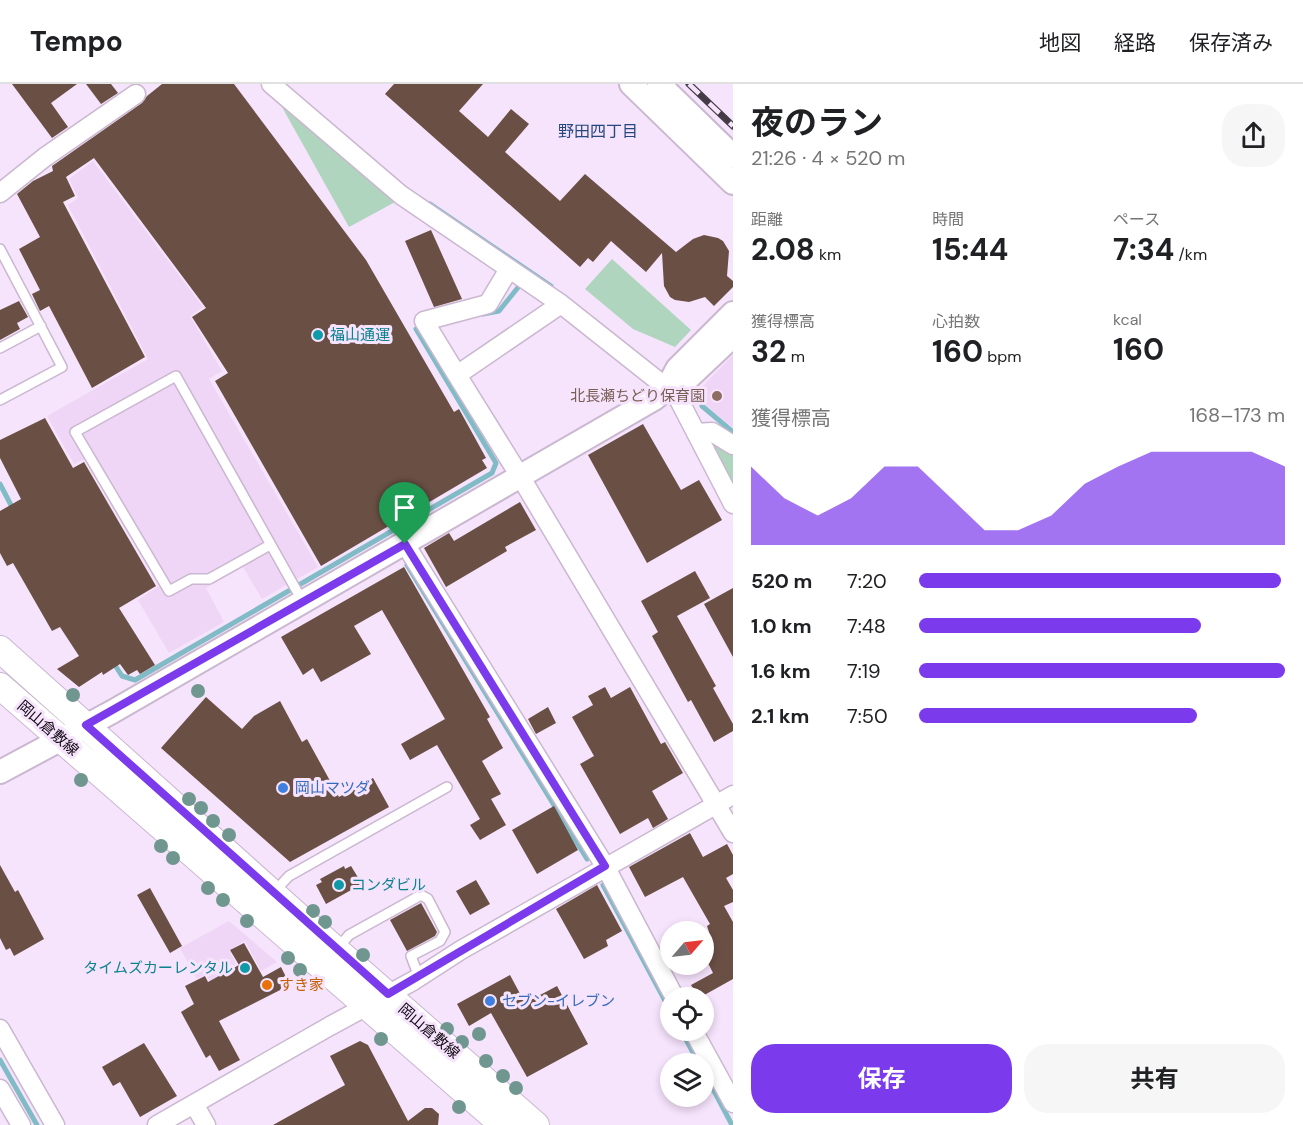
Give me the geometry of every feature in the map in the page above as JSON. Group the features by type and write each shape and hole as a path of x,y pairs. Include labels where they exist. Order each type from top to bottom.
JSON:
{"main road":[{"name":"岡山倉敷線","path":"0,649 336,950 378,1000 503,1125"},
{"name":"岡山倉敷線","path":"0,686 60,739 378,1000 536,1125"}],"street":[{"path":"271,84 401,195 561,304 667,388 679,400 733,504"},
{"path":"631,84 733,183"},
{"path":"659,84 733,156"},
{"path":"0,193 45,157 136,94"},
{"path":"509,269 489,304 424,321 733,834"},
{"path":"457,375 561,304"},
{"path":"667,388 677,369 733,313"},
{"path":"0,772 86,725 299,597 405,544 654,399 667,388 687,381 733,336"},
{"path":"696,433 712,432 733,445"},
{"path":"405,544 605,866 669,987"},
{"path":"158,1125 419,977 605,866 733,795"},
{"path":"0,1029 55,1125"},
{"path":"699,1041 733,1103"},
{"path":"0,1089 21,1125"},
{"path":"194,1104 206,1125"}],"lane":[{"path":"0,249 62,367 0,400"},
{"path":"0,348 41,327"},
{"path":"270,545 209,579 191,579 169,591 75,432 176,376 299,597"},
{"path":"273,894 289,876 447,787"},
{"path":"336,950 349,934 421,895 428,899 445,932 440,941 411,956 419,977"}],"shaded area":[{"path":"93,161 203,307 190,316 222,371 209,379 318,567 262,599 243,567 206,588 224,622 169,653 138,600 159,586 86,459 74,464 47,416 148,359 68,205 78,198 69,179"},
{"name":"北長瀬ちどり保育園","path":"733,355 733,428 704,404 700,389"},
{"path":"229,921 277,962 261,971 245,941 229,950 236,964 221,973 230,990 218,996 206,974 197,979 180,948"}],"green space":[{"path":"282,107 397,201 349,227"},
{"path":"612,259 691,330 675,347 633,329 585,289"},
{"path":"718,441 733,451 733,486 711,444"}],"building":[{"path":"12,84 77,84 51,103 68,127 52,138"},
{"path":"86,84 111,84 118,93 101,104"},
{"name":"福山通運","path":"162,84 234,84 366,260 454,412 459,409 486,458 482,460 487,468 321,566 215,381 228,373 192,317 206,308 94,158 66,177 75,196 63,202 145,357 92,388 49,306 40,311 32,294 40,290 19,249 40,237 17,194 33,181 53,171 52,166 142,103"},
{"path":"394,84 483,84 459,111 488,137 511,109 529,124 505,152 560,201 585,174 676,252 693,239 704,235 718,238 723,241 729,251 727,276 733,281 733,287 714,306 705,297 689,302 675,300 670,297 664,286 662,253 646,272 611,241 593,262 588,258 580,267 385,94"},
{"path":"431,230 462,299 434,307 405,241"},
{"path":"19,301 28,317 17,323 20,329 0,340 0,310"},
{"path":"45,418 73,468 84,462 156,586 119,608 155,665 140,674 137,670 128,675 120,664 103,675 102,672 79,687 57,669 79,656 60,627 52,631 13,563 7,566 0,553 0,511 21,499 0,458 0,440"},
{"path":"643,424 681,490 699,480 722,520 647,563 588,455"},
{"path":"520,502 536,530 505,547 507,551 446,587 424,548 449,533 454,541"},
{"path":"404,567 490,717 487,719 503,748 482,761 501,794 491,799 506,825 480,840 470,825 480,819 437,745 410,760 401,744 445,719 382,610 354,626 371,654 321,682 313,668 303,675 281,637"},
{"path":"695,571 710,598 677,616 716,686 713,688 733,724 733,731 714,742 691,700 688,702 652,636 658,632 641,601"},
{"path":"733,588 733,657 704,604"},
{"path":"605,687 611,698 630,687 661,744 665,742 683,773 652,791 668,819 653,828 648,818 620,834 580,764 594,756 572,717 593,705 588,696"},
{"path":"206,697 242,729 254,716 280,701 302,742 307,739 339,797 373,778 389,807 290,862 161,748"},
{"path":"548,707 556,723 536,734 528,719"},
{"path":"554,806 578,850 537,874 512,830"},
{"path":"690,833 703,857 727,844 733,855 733,874 726,878 733,890 733,902 724,906 733,922 733,979 714,990 714,987 692,987 691,985 709,975 714,975 714,921 708,921 683,877 645,897 629,867"},
{"path":"0,865 15,892 18,890 44,939 14,956 10,948 6,950 0,938"},
{"name":"コンダビル","path":"344,866 345,869 351,866 362,884 326,904 316,885 322,882 320,879"},
{"path":"476,880 490,904 470,915 456,891"},
{"path":"597,885 622,931 606,940 608,946 584,959 556,909"},
{"path":"150,888 182,946 170,953 137,895"},
{"path":"421,903 437,932 435,936 407,951 390,920"},
{"path":"244,943 263,977 281,967 290,985 219,1021 240,1060 219,1071 210,1055 206,1058 181,1012 194,1004 185,986 205,976 208,982 239,965 230,950"},
{"path":"510,975 525,1003 557,986 588,1044 527,1077 491,1013 469,1026 457,1004"},
{"path":"360,1041 368,1045 408,1121 425,1108 432,1108 439,1114 438,1125 273,1125 345,1085 330,1056"},
{"path":"144,1043 177,1096 140,1117 120,1082 113,1086 102,1067"}],"waterway":[{"path":"430,204 551,286"},
{"path":"483,314 499,311 520,285"},
{"path":"113,662 122,676 135,680 492,473 496,463 416,329"},
{"path":"702,406 733,432"},
{"path":"0,484 13,509"},
{"path":"407,565 587,859"},
{"path":"603,885 660,991"},
{"path":"687,1041 693,1053"},
{"path":"0,1060 37,1125"},
{"path":"714,1091 732,1125"}],"railway":[{"path":"689,84 733,126"}],"place":[{"name":"福山通運","path":"318,335"},
{"name":"北長瀬ちどり保育園","path":"717,396"},
{"name":"岡山マツダ","path":"283,788"},
{"name":"コンダビル","path":"339,885"},
{"name":"タイムズカーレンタル","path":"245,968"},
{"name":"すき家","path":"267,985"},
{"name":"セブン-イレブン","path":"490,1001"}],"district":[{"name":"野田四丁目","path":"598,131"}],"route":[{"path":"405,544 605,866 388,994 273,894 86,725 405,544"}]}
